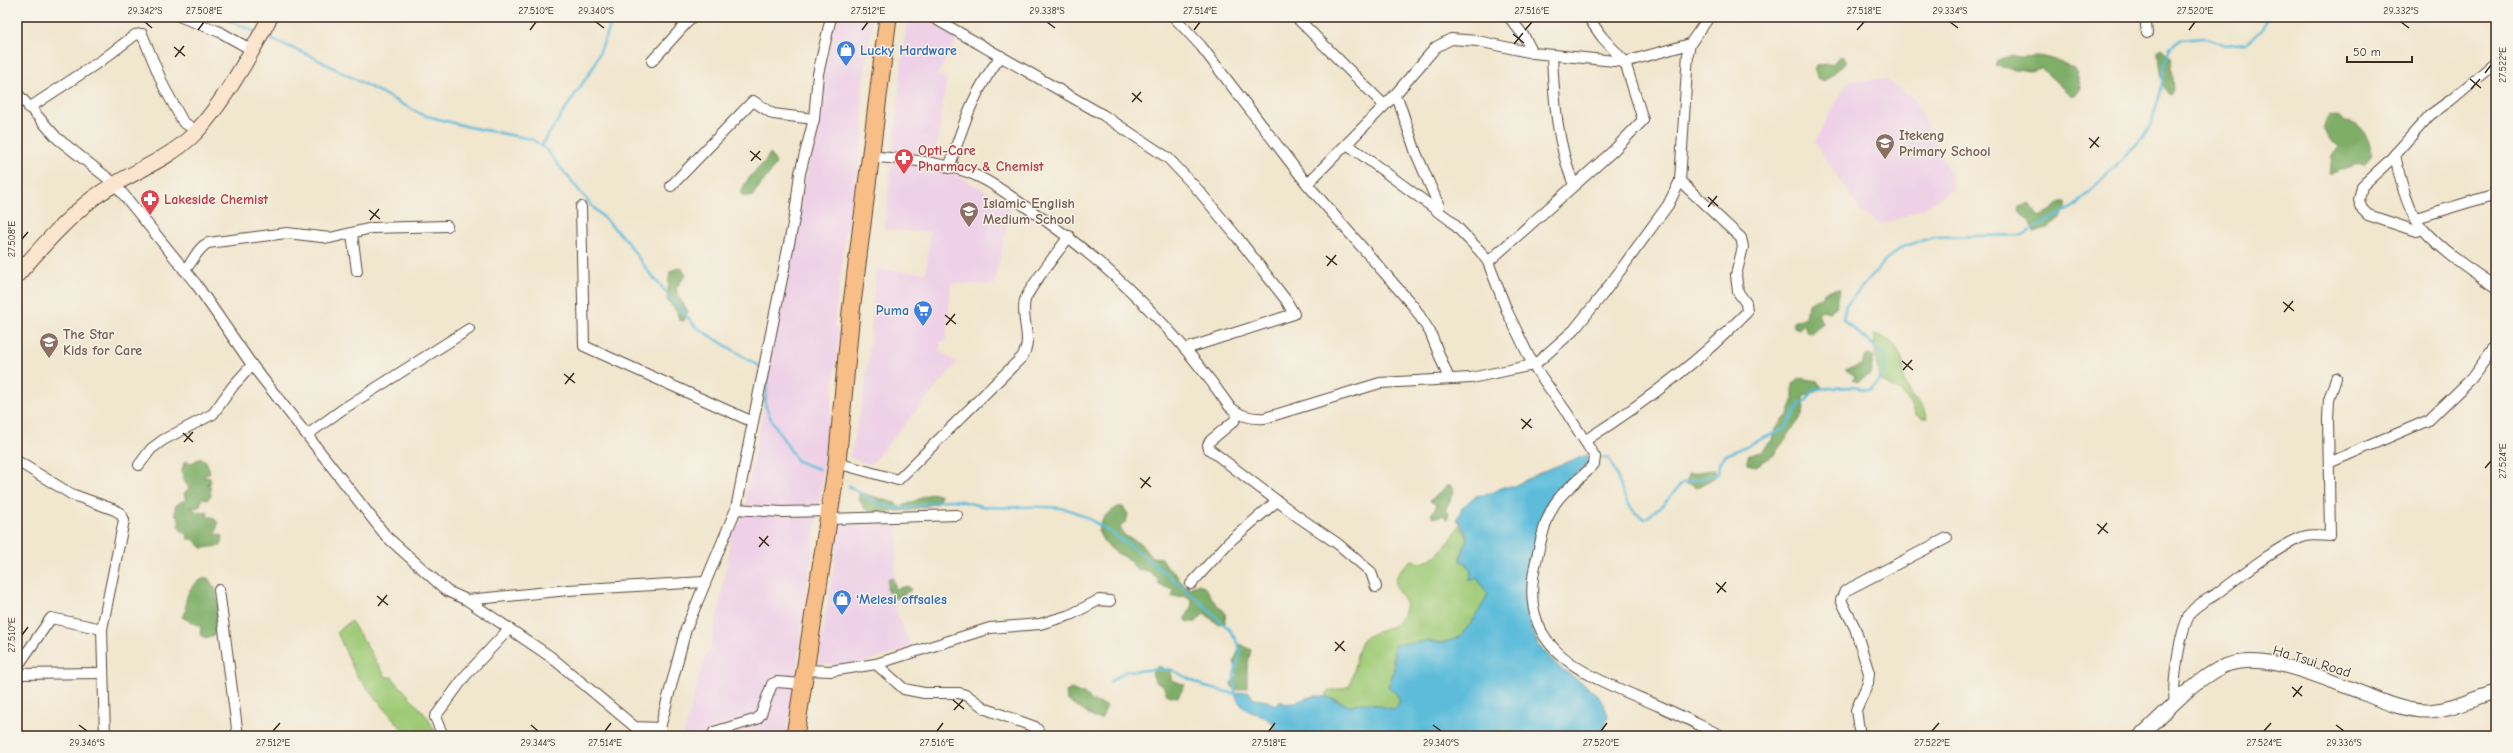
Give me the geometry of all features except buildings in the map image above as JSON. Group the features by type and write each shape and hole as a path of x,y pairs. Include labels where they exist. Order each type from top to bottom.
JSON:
{"main road":[{"path":"795,736 837,463 851,312 888,17"},
{"path":"17,275 51,237 92,199 115,184 175,150 197,131 254,46 270,18"}],"street":[{"path":"181,17 254,46"},
{"path":"652,61 692,17"},
{"path":"17,93 57,138 115,184 196,284 252,365 386,536 446,591 467,600 551,657 635,727 660,732 686,629 704,582 736,509 795,214 800,173 814,119 818,74 831,17"},
{"path":"932,17 1103,115 1168,158 1199,190 1237,237 1286,300 1294,314 1185,349"},
{"path":"1174,17 1201,46 1307,184 1414,307 1430,332 1449,379"},
{"path":"1296,17 1384,105"},
{"path":"1509,17 1524,36 1533,53"},
{"path":"1488,262 1613,151 1643,120 1625,62 1602,37 1588,17"},
{"path":"870,156 925,162 977,176 998,188 1069,236 1130,290 1185,349 1229,406 1238,414 1254,419 1265,418 1380,383 1471,378 1532,365 1574,330 1668,205 1680,181 1682,129 1690,44 1709,17"},
{"path":"2145,17 2146,33"},
{"path":"29,108 135,35 142,34 164,87 183,122 197,131"},
{"path":"1307,184 1393,97 1436,47 1451,39 1478,41 1552,56 1625,62 1690,44"},
{"path":"949,168 966,114 982,82 1001,56"},
{"path":"1552,56 1558,131 1567,169 1574,185"},
{"path":"2422,229 2416,231 2368,215 2362,209 2359,200 2362,186 2395,154 2430,115 2451,100 2496,62"},
{"path":"1393,97 1399,102 1416,153 1439,206 1438,212"},
{"path":"672,186 753,101 772,114 814,119"},
{"path":"1347,144 1438,212 1470,240 1488,262 1507,311 1532,365 1586,440 1595,457 1594,464 1561,495 1554,506 1535,564 1532,586 1533,606 1542,632 1549,644 1558,653 1590,677 1722,736"},
{"path":"2395,154 2400,178 2422,229 2463,264 2496,287"},
{"path":"1586,440 1656,393 1724,336 1747,312 1746,303 1738,292 1736,275 1743,247 1741,238 1680,181"},
{"path":"2416,218 2496,194"},
{"path":"581,207 584,346 753,422"},
{"path":"184,270 191,265 204,245 208,243 287,233 330,238 352,234 372,228 447,226"},
{"path":"352,234 357,272"},
{"path":"837,463 898,480 1022,357 1027,349 1028,334 1023,313 1026,298 1069,236"},
{"path":"307,435 343,409 469,328"},
{"path":"2331,462 2429,420 2471,379 2496,345"},
{"path":"139,465 151,449 163,440 214,414 233,386 252,365"},
{"path":"2175,704 2173,692 2176,664 2184,631 2192,610 2258,563 2290,544 2306,536 2330,536 2331,462 2329,400 2336,378"},
{"path":"1238,414 1234,421 1210,441 1210,449 1277,501 1338,544 1371,572 1376,587"},
{"path":"17,461 71,494 121,514 124,520 102,629 102,674 105,736"},
{"path":"1191,584 1234,538 1277,501"},
{"path":"736,509 830,515 957,515"},
{"path":"1860,736 1856,710 1868,683 1869,672 1855,628 1841,600 1845,591 1946,538"},
{"path":"467,600 568,590 704,582"},
{"path":"219,590 238,736"},
{"path":"714,732 757,719 761,714 772,684 777,682 876,664 990,628 1040,624 1070,615 1099,600 1110,601"},
{"path":"17,667 51,618 102,629"},
{"path":"443,736 436,717 466,675 509,629"},
{"name":"Ha Tsui Road","path":"2140,736 2218,668 2239,661 2252,661 2283,666 2391,704 2415,710 2442,710 2496,692"},
{"path":"876,664 904,689 924,693 959,693 968,696 986,709 1035,727 1038,735"},
{"path":"17,674 102,674"}],"shaded area":[{"path":"833,17 873,17 862,93 864,126 853,228 846,229 836,307 835,327 840,329 825,460 787,736 683,736 706,652 710,653 726,570 731,532 739,522 746,505 746,491 763,413 769,363 821,102 822,79"},
{"path":"907,17 921,17 958,37 938,74 947,78 933,170 956,175 1012,205 994,285 951,283 946,341 941,341 939,351 957,363 870,465 850,457 866,384 876,269 926,273 930,232 884,230"},
{"name":"Itekeng Primary School","path":"1885,79 1915,100 1952,178 1953,189 1928,206 1881,225 1860,211 1815,142 1848,81"},
{"path":"842,512 865,516 900,515 895,571 896,604 897,614 912,648 851,665 818,664"}],"green space":[{"path":"2161,48 2171,57 2174,89 2170,94 2164,86 2160,74 2158,50"},
{"path":"2012,55 2021,57 2036,56 2046,58 2071,67 2075,69 2081,88 2076,95 2070,95 2041,68 2030,71 1995,66 1997,60"},
{"path":"1839,57 1843,57 1847,62 1824,81 1818,78 1814,69 1816,65 1832,64"},
{"path":"2329,115 2339,117 2345,122 2356,125 2364,132 2372,153 2365,164 2355,165 2330,174 2332,155 2339,146 2331,141 2323,129"},
{"path":"770,153 776,163 774,167 752,197 743,196 741,193 747,180 763,164"},
{"path":"2061,202 2066,202 2066,207 2061,217 2051,226 2034,233 2031,222 2018,210 2019,207 2030,203 2039,217 2052,210"},
{"path":"681,267 686,275 676,288 678,296 688,311 684,321 679,320 677,312 667,300 670,271"},
{"path":"1840,289 1836,307 1829,312 1822,310 1818,314 1822,323 1811,333 1807,332 1804,324 1799,329 1794,327 1793,322 1805,317 1808,306 1812,301 1819,297 1823,297 1824,292"},
{"path":"1873,334 1888,340 1899,352 1903,363 1904,381 1906,387 1911,396 1924,410 1928,418 1922,418 1916,415 1911,404 1901,393 1879,380"},
{"path":"1871,355 1874,357 1870,374 1857,382 1852,380 1855,377 1845,370 1861,365 1865,356"},
{"path":"1799,378 1818,381 1822,388 1803,397 1804,409 1802,416 1774,455 1756,466 1747,464 1748,456 1763,450 1772,440 1775,429 1788,415 1793,401 1793,384"},
{"path":"200,458 206,461 210,472 203,477 210,478 211,483 206,484 210,485 211,496 207,500 202,497 200,506 196,508 190,506 197,512 208,512 207,517 213,517 218,523 216,534 223,536 221,546 202,548 193,539 188,539 187,533 183,533 178,525 180,522 175,513 175,506 182,501 186,501 184,493 189,488 182,476 183,465 185,461 192,463"},
{"path":"1715,469 1715,477 1697,488 1688,483 1686,485 1688,474"},
{"path":"1448,485 1451,486 1454,493 1445,510 1449,513 1447,520 1444,515 1433,518 1431,515 1437,505 1430,501"},
{"path":"861,493 895,503 901,507 932,493 941,496 937,503 911,510 873,513 864,508 858,497"},
{"path":"1117,507 1123,507 1128,514 1126,522 1120,527 1124,535 1140,543 1151,557 1162,558 1168,569 1175,572 1179,580 1189,588 1199,584 1204,587 1214,601 1223,610 1225,614 1225,623 1218,624 1204,613 1196,622 1188,622 1185,618 1192,607 1191,599 1186,596 1172,597 1174,590 1159,585 1157,577 1144,570 1136,569 1127,558 1115,552 1104,542 1098,531 1104,517"},
{"path":"1459,525 1466,538 1460,561 1467,563 1471,572 1470,581 1477,577 1488,594 1477,615 1459,638 1441,643 1427,641 1392,654 1394,671 1388,687 1397,694 1400,701 1395,709 1357,703 1349,706 1335,699 1327,699 1326,693 1331,690 1349,686 1353,675 1356,658 1362,642 1366,637 1391,627 1402,617 1405,603 1397,589 1396,580 1402,568 1413,560 1420,563 1438,554 1453,536"},
{"path":"208,578 216,590 219,616 214,635 206,638 200,635 201,627 182,617 186,611 186,600 190,590 197,582"},
{"path":"892,578 895,583 895,589 908,586 911,590 896,599 887,591 888,579"},
{"path":"351,621 386,677 392,677 428,718 437,736 408,736 356,675 337,632"},
{"path":"1241,644 1251,650 1247,668 1247,687 1238,690 1232,688 1231,683 1237,675 1234,661"},
{"path":"1158,666 1171,671 1171,680 1185,685 1178,697 1167,695 1163,685 1155,681 1152,673"},
{"path":"1071,689 1088,696 1091,701 1107,706 1101,719 1094,718 1067,700 1066,692"}],"water":[{"path":"1587,455 1590,463 1555,490 1539,526 1524,593 1529,620 1538,645 1559,667 1597,694 1604,705 1608,716 1602,736 1269,736 1274,725 1263,716 1243,707 1239,702 1235,694 1248,691 1254,699 1269,701 1275,706 1281,701 1286,704 1310,697 1320,696 1330,698 1349,706 1368,703 1395,709 1400,701 1397,694 1388,687 1394,671 1394,645 1427,641 1441,643 1459,638 1477,615 1488,594 1477,578 1470,581 1471,572 1467,563 1460,561 1467,538 1466,532 1457,519 1462,508 1475,496 1488,494 1504,487 1512,487 1548,469"}],"waterway":[{"path":"220,17 256,32"},
{"path":"541,146 594,66 614,17"},
{"path":"1600,458 1608,457 1626,500 1637,514 1645,519 1663,505 1682,483 1718,474 1719,463 1726,455 1786,428 1800,404 1807,400 1814,389 1851,387 1870,390 1883,378 1886,357 1843,319 1846,305 1882,264 1902,247 1934,237 2022,235 2075,206 2143,137 2152,122 2161,91 2164,67 2170,47 2181,39 2203,37 2225,45 2246,43 2263,29 2268,17"},
{"path":"266,37 311,56 423,115 469,127 531,139 544,147 591,205 626,240 647,270 696,327 762,368"},
{"path":"766,371 768,372 765,404 771,419 797,461 819,469"},
{"path":"849,486 876,502 899,508 952,500 987,507 1037,507 1066,509 1082,515 1127,544 1177,582 1231,632 1241,651 1234,674 1235,694"},
{"path":"1110,682 1126,671 1170,669 1205,687 1236,694"}],"place":[{"name":"Lucky Hardware","path":"846,67"},
{"name":"Itekeng Primary School","path":"1885,160"},
{"name":"Opti-Care Pharmacy & Chemist","path":"904,175"},
{"name":"Lakeside Chemist","path":"150,216"},
{"name":"Islamic English Medium School","path":"969,228"},
{"name":"Puma","path":"923,327"},
{"name":"The Star Kids for Care","path":"49,359"},
{"name":"'Melesi offsales","path":"842,616"}]}
